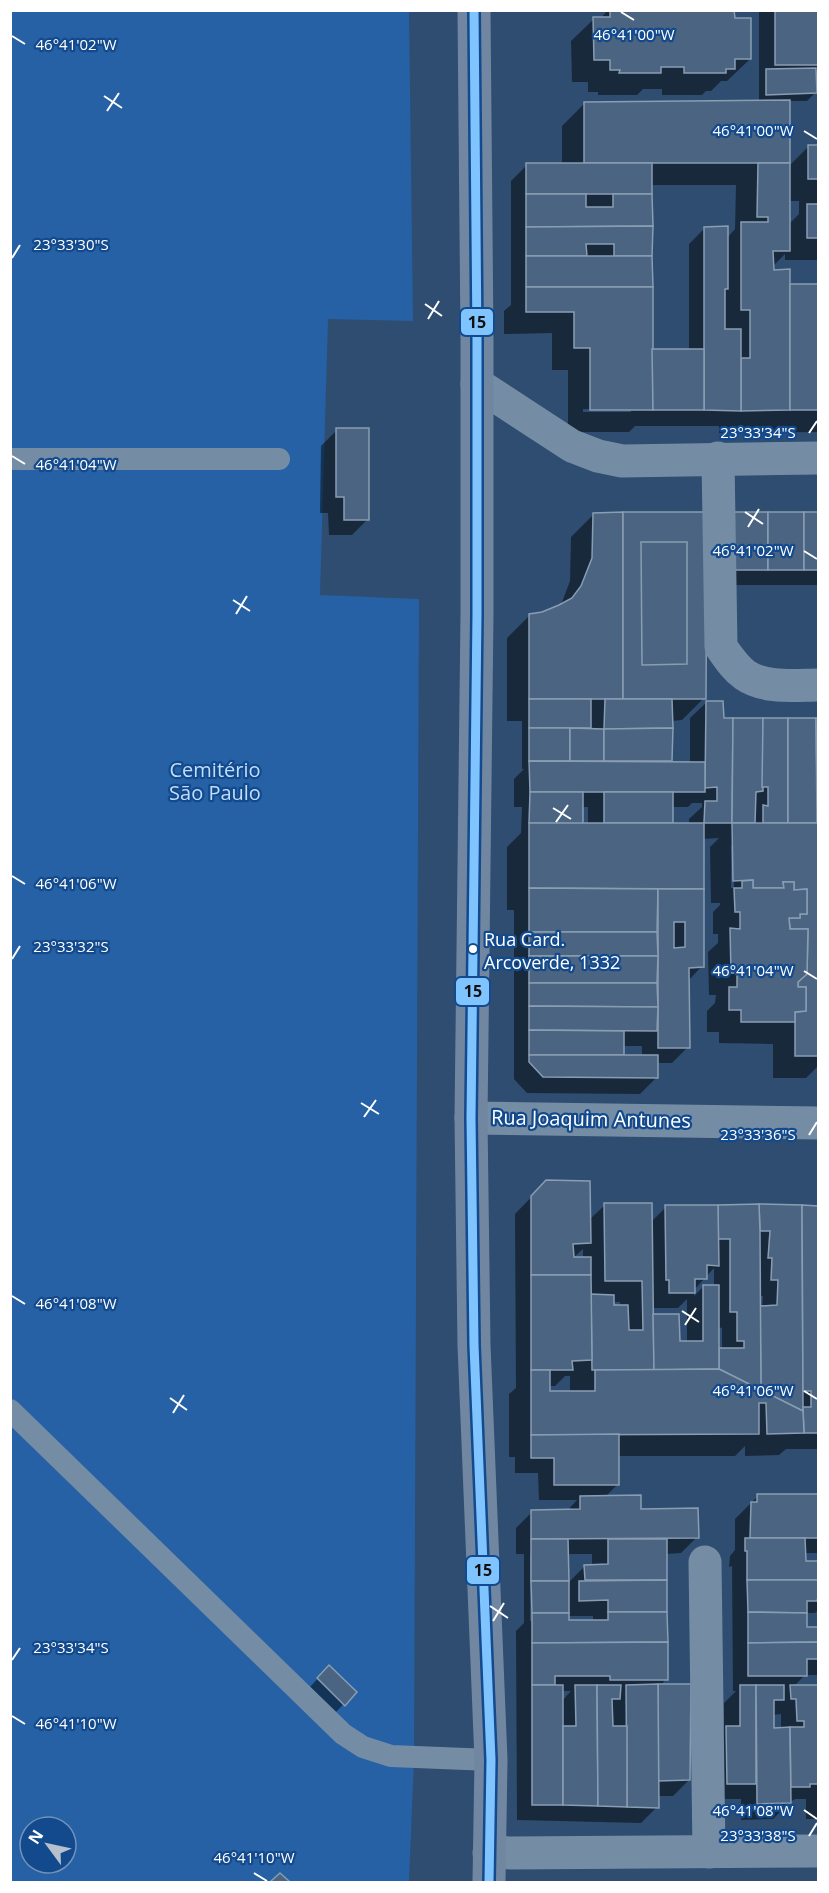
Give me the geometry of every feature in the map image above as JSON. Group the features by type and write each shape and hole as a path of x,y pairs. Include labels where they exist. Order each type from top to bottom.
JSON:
{"main road":[{"path":"474,10 477,614 471,1118 474,1345 491,1760 489,1868"}],"street":[{"path":"477,384 572,446 598,456 622,461 819,458"},
{"path":"718,458 720,647 735,667 747,677 770,684 819,685"},
{"name":"Rua Joaquim Antunes","path":"471,1118 819,1123"},
{"path":"705,1562 709,1851"},
{"path":"489,1868 709,1851 819,1851"}],"lane":[{"path":"10,459 279,459"},
{"path":"10,1410 343,1734 363,1747 391,1756 491,1760"}],"green space":[{"name":"Cemitério São Paulo","path":"11,11 409,11 413,321 328,319 320,595 419,599 414,1758 409,1882 11,1882"}],"building":[{"path":"610,10 734,10 735,18 751,18 751,59 735,59 735,69 726,69 726,73 684,73 684,67 661,67 661,73 619,73 620,70 610,70 610,60 594,60 593,17 610,17"},
{"path":"775,10 818,10 818,65 775,65"},
{"path":"816,68 817,93 766,95 766,69"},
{"path":"790,100 790,163 584,163 584,102"},
{"path":"808,145 818,145 818,179 808,179"},
{"path":"526,163 652,163 652,194 526,194"},
{"path":"758,163 790,163 790,251 773,251 774,270 790,269 790,410 741,411 741,358 750,358 750,310 741,310 741,222 768,222 768,217 757,217"},
{"path":"526,194 586,194 586,207 613,207 613,194 652,194 653,226 526,227"},
{"path":"807,204 818,204 818,238 807,238"},
{"path":"653,226 652,256 614,256 614,244 586,244 587,256 526,256 526,227"},
{"path":"728,226 728,289 725,289 725,329 741,329 741,411 704,410 704,227"},
{"path":"526,256 652,256 653,287 526,287"},
{"path":"790,284 818,284 818,410 790,410"},
{"path":"526,287 653,287 653,410 590,410 590,348 574,348 574,312 526,312"},
{"path":"652,349 704,349 704,410 653,410"},
{"path":"336,428 369,428 369,520 344,520 344,497 336,497"},
{"path":"623,512 623,699 529,699 529,614 542,612 572,598 581,586 592,558 593,513"},
{"path":"623,512 707,512 706,699 623,699"},
{"path":"731,512 768,512 768,570 731,570"},
{"path":"768,512 804,512 804,570 768,570"},
{"path":"804,512 818,512 818,570 804,570"},
{"path":"641,542 687,542 687,664 642,665"},
{"path":"529,699 591,699 591,728 529,728"},
{"path":"605,699 672,699 673,728 604,729"},
{"path":"706,701 723,701 724,718 733,718 732,823 704,823 705,801 717,801 717,787 705,788"},
{"path":"733,718 763,718 763,791 756,792 755,823 732,823"},
{"path":"763,718 788,718 788,823 763,823 763,805 768,806 768,787 762,787"},
{"path":"788,718 816,718 817,823 788,823"},
{"path":"816,718 818,718 818,789 817,789"},
{"path":"529,728 570,728 570,761 529,761"},
{"path":"570,728 604,729 604,761 570,761"},
{"path":"673,728 672,761 604,761 604,729"},
{"path":"529,761 705,762 705,792 530,792"},
{"path":"530,792 583,792 583,824 529,823"},
{"path":"604,792 673,792 673,823 604,823"},
{"path":"529,823 704,823 704,889 529,888"},
{"path":"732,823 818,823 818,1056 795,1056 795,1012 806,1011 806,987 798,987 798,982 807,974 808,929 790,929 789,918 800,918 800,914 807,914 807,889 794,890 794,882 783,882 784,888 753,888 753,880 733,881"},
{"path":"753,880 753,888 784,888 783,882 794,882 794,890 807,889 807,914 800,914 800,918 789,918 790,929 808,929 807,974 798,982 798,987 806,987 806,1011 795,1012 795,1022 741,1022 741,1010 729,1010 729,987 737,987 737,973 731,973 730,928 740,929 740,912 735,912 734,888 742,888 742,881"},
{"path":"529,888 658,889 657,932 529,932"},
{"path":"658,889 704,889 704,967 689,968 690,1048 658,1048","holes":["674,922 685,922 685,947 674,948"]},
{"path":"529,932 657,932 658,956 529,956"},
{"path":"529,956 658,956 657,983 529,983"},
{"path":"529,983 657,983 658,1007 529,1006"},
{"path":"529,1006 658,1007 657,1031 529,1030"},
{"path":"529,1030 624,1031 624,1055 529,1055"},
{"path":"529,1055 658,1055 658,1078 543,1077 529,1062"},
{"path":"546,1180 590,1181 591,1243 573,1244 574,1257 591,1257 591,1275 531,1275 531,1196"},
{"path":"604,1203 652,1203 654,1370 592,1370 591,1294 614,1295 614,1305 628,1305 629,1330 643,1330 642,1281 605,1281"},
{"path":"759,1204 802,1205 803,1411 761,1390 760,1306 777,1305 778,1280 771,1280 772,1258 768,1258 770,1231 760,1231"},
{"path":"759,1204 761,1390 719,1369 719,1348 744,1348 744,1341 737,1341 737,1312 730,1312 730,1239 718,1239 718,1205"},
{"path":"665,1205 718,1205 719,1266 707,1265 707,1279 695,1279 695,1293 669,1293 669,1280 666,1280"},
{"path":"802,1205 818,1206 818,1433 804,1433 803,1407 811,1407 811,1391 803,1391"},
{"path":"531,1275 591,1275 592,1360 572,1361 573,1370 531,1370"},
{"path":"703,1285 719,1285 719,1369 654,1370 653,1314 679,1314 680,1341 703,1341"},
{"path":"719,1369 803,1411 804,1433 767,1434 766,1403 759,1403 759,1434 531,1435 531,1370 550,1370 550,1391 595,1391 595,1370"},
{"path":"619,1434 619,1485 554,1485 554,1458 531,1458 531,1435"},
{"path":"757,1494 818,1494 818,1538 750,1538 751,1502 757,1502"},
{"path":"641,1495 641,1509 698,1508 699,1538 531,1539 531,1510 580,1509 580,1496"},
{"path":"745,1538 805,1538 806,1561 818,1561 818,1580 747,1580"},
{"path":"531,1539 568,1539 569,1581 531,1581"},
{"path":"608,1539 667,1539 667,1580 585,1580 584,1565 608,1564"},
{"path":"667,1580 667,1612 608,1612 608,1600 579,1601 579,1581"},
{"path":"747,1580 818,1580 817,1601 807,1601 807,1613 748,1612"},
{"path":"531,1581 569,1581 569,1613 532,1613"},
{"path":"608,1612 667,1612 668,1642 532,1643 532,1613 569,1613 569,1620 608,1620"},
{"path":"748,1612 807,1613 807,1627 818,1627 818,1642 748,1643"},
{"path":"668,1642 668,1680 610,1680 610,1676 555,1676 555,1685 532,1685 532,1643"},
{"path":"818,1642 818,1659 807,1659 807,1676 748,1676 748,1643"},
{"path":"329,1665 357,1692 345,1706 317,1678"},
{"path":"658,1684 691,1684 690,1780 658,1781"},
{"path":"658,1684 659,1808 627,1807 626,1685"},
{"path":"532,1685 563,1685 563,1805 532,1805"},
{"path":"575,1685 597,1685 598,1806 563,1805 563,1726 576,1726"},
{"path":"597,1685 621,1685 620,1699 612,1699 613,1726 627,1726 627,1807 598,1806"},
{"path":"740,1685 756,1685 756,1784 727,1784 726,1726 740,1726"},
{"path":"756,1685 784,1685 784,1700 774,1700 774,1728 790,1727 791,1803 757,1804"},
{"path":"790,1685 818,1685 818,1784 810,1784 810,1787 791,1787 790,1727 804,1727 804,1721 797,1721 796,1699 791,1699"},
{"path":"280,1873 290,1882 270,1882"}],"transit line":[{"name":"15","path":"474,10 477,614 471,1118 474,1345 491,1760 489,1882"}],"place":[{"name":"Rua Card. Arcoverde, 1332","path":"473,949"}]}
